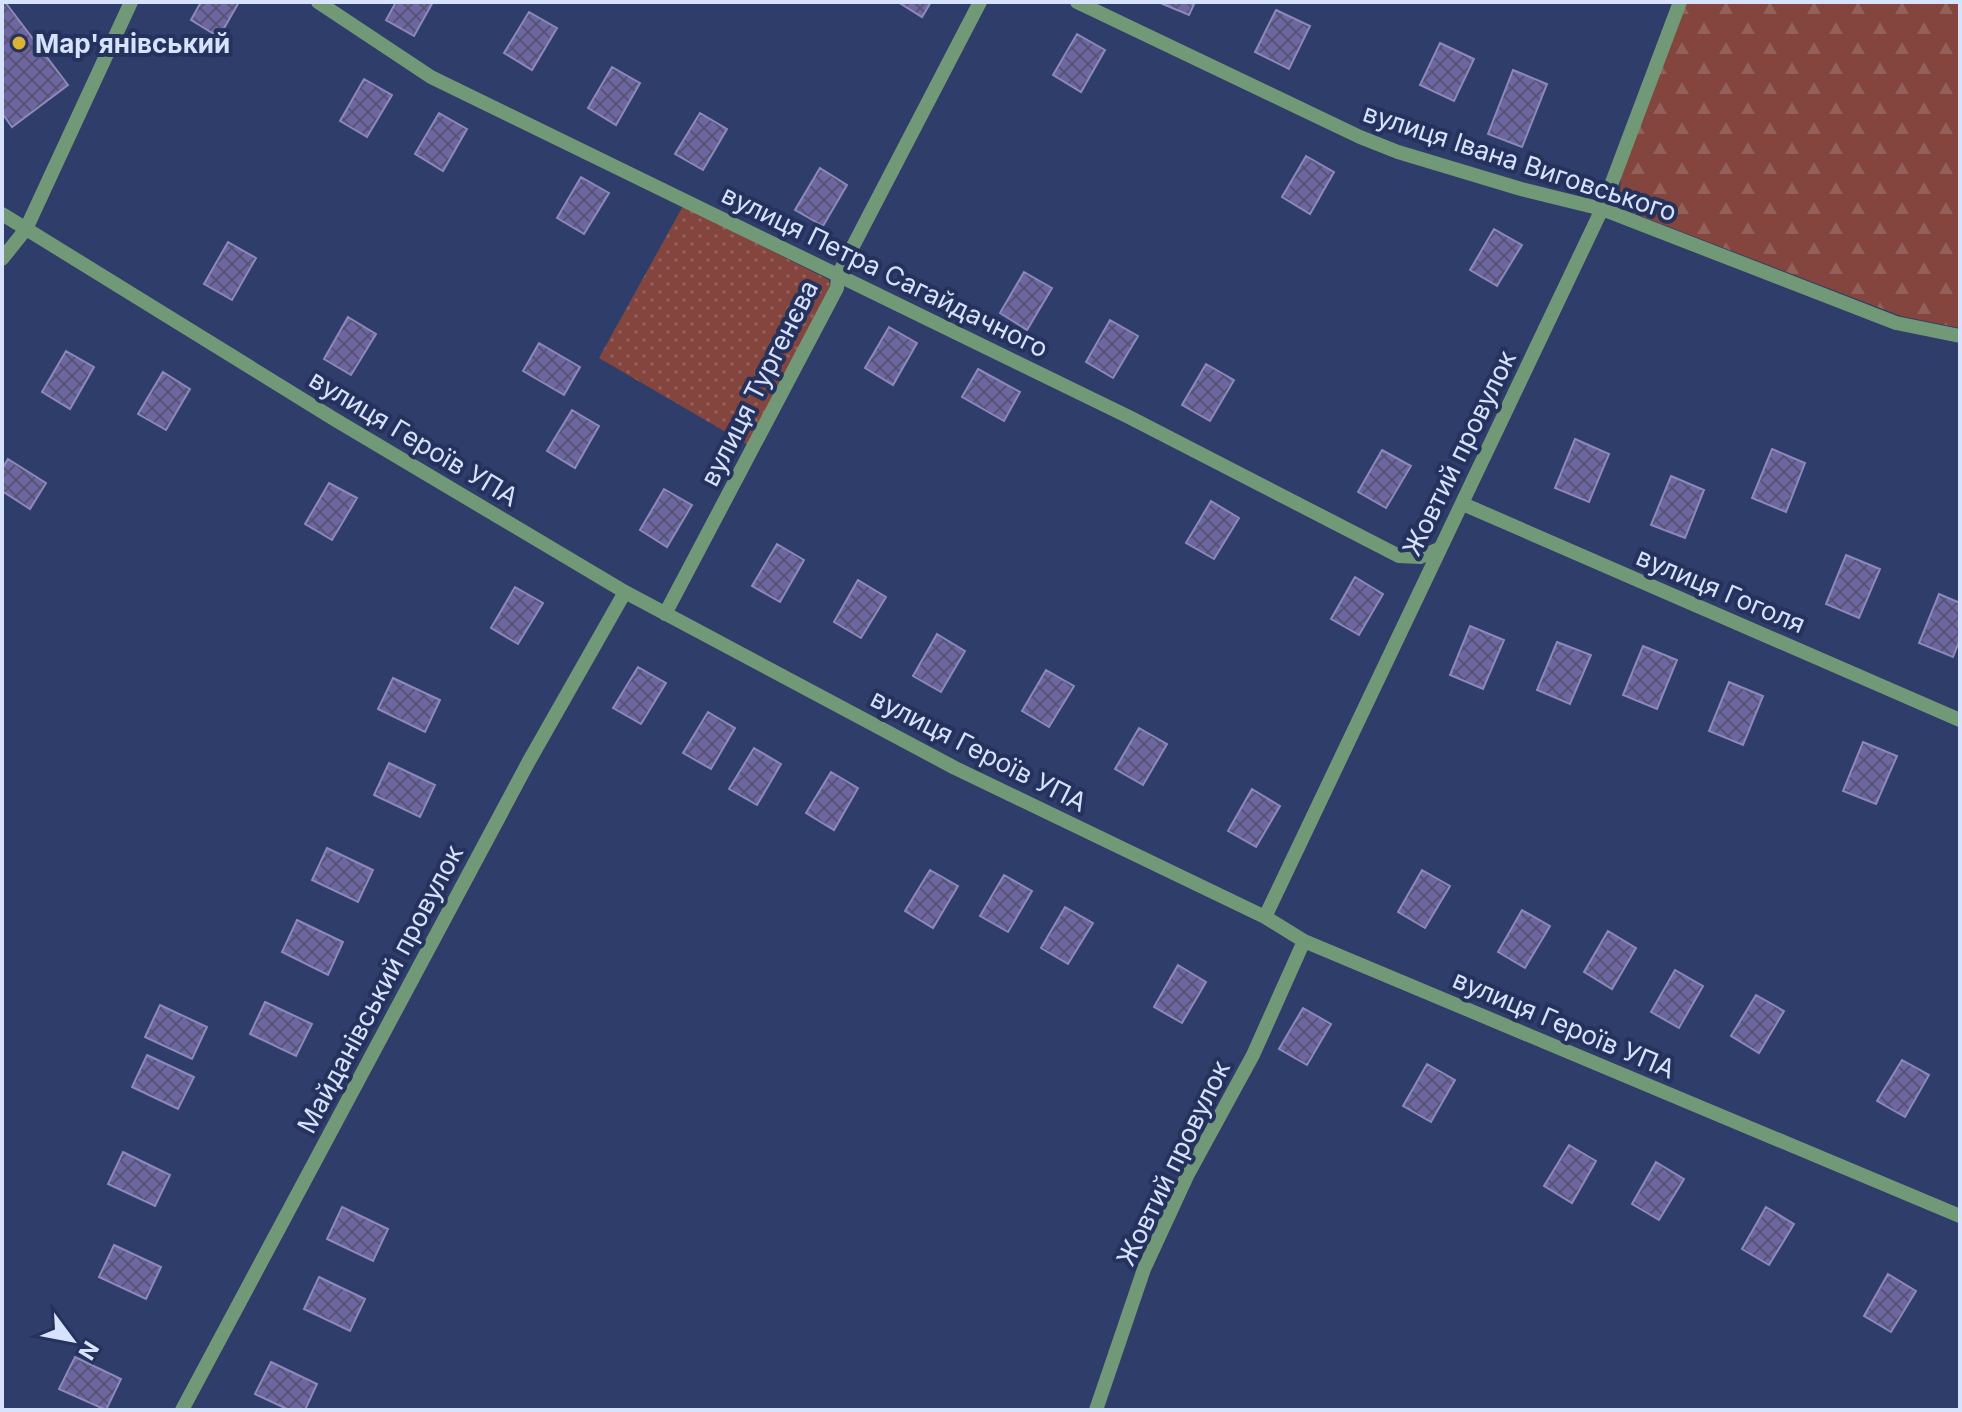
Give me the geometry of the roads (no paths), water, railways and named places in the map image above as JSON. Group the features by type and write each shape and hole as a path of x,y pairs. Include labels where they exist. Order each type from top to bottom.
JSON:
{"street":[{"path":"2,259 26,229 131,2"},
{"name":"вулиця Петра Сагайдачного","path":"318,2 431,77 1129,417 1399,556 1420,557 1439,549"},
{"name":"вулиця Тургенєва","path":"665,614 837,288 838,275 980,2"},
{"name":"вулиця Івана Виговського","path":"1077,2 1360,137 1398,152 1521,189 1602,209 1896,323 1960,336"},
{"name":"Жовтий провулок","path":"1265,917 1602,209 1680,2"},
{"name":"вулиця Героїв УПА","path":"2,214 334,419 625,592 955,768 1265,917 1304,941 1960,1216"},
{"name":"вулиця Гоголя","path":"1463,504 1960,720"},
{"name":"Майданівський провулок","path":"182,1410 529,761 625,592"},
{"name":"Жовтий провулок","path":"1096,1410 1144,1269 1187,1176 1253,1055 1304,941"}],"place":[{"name":"Мар'янівський","path":"19,43"}]}
